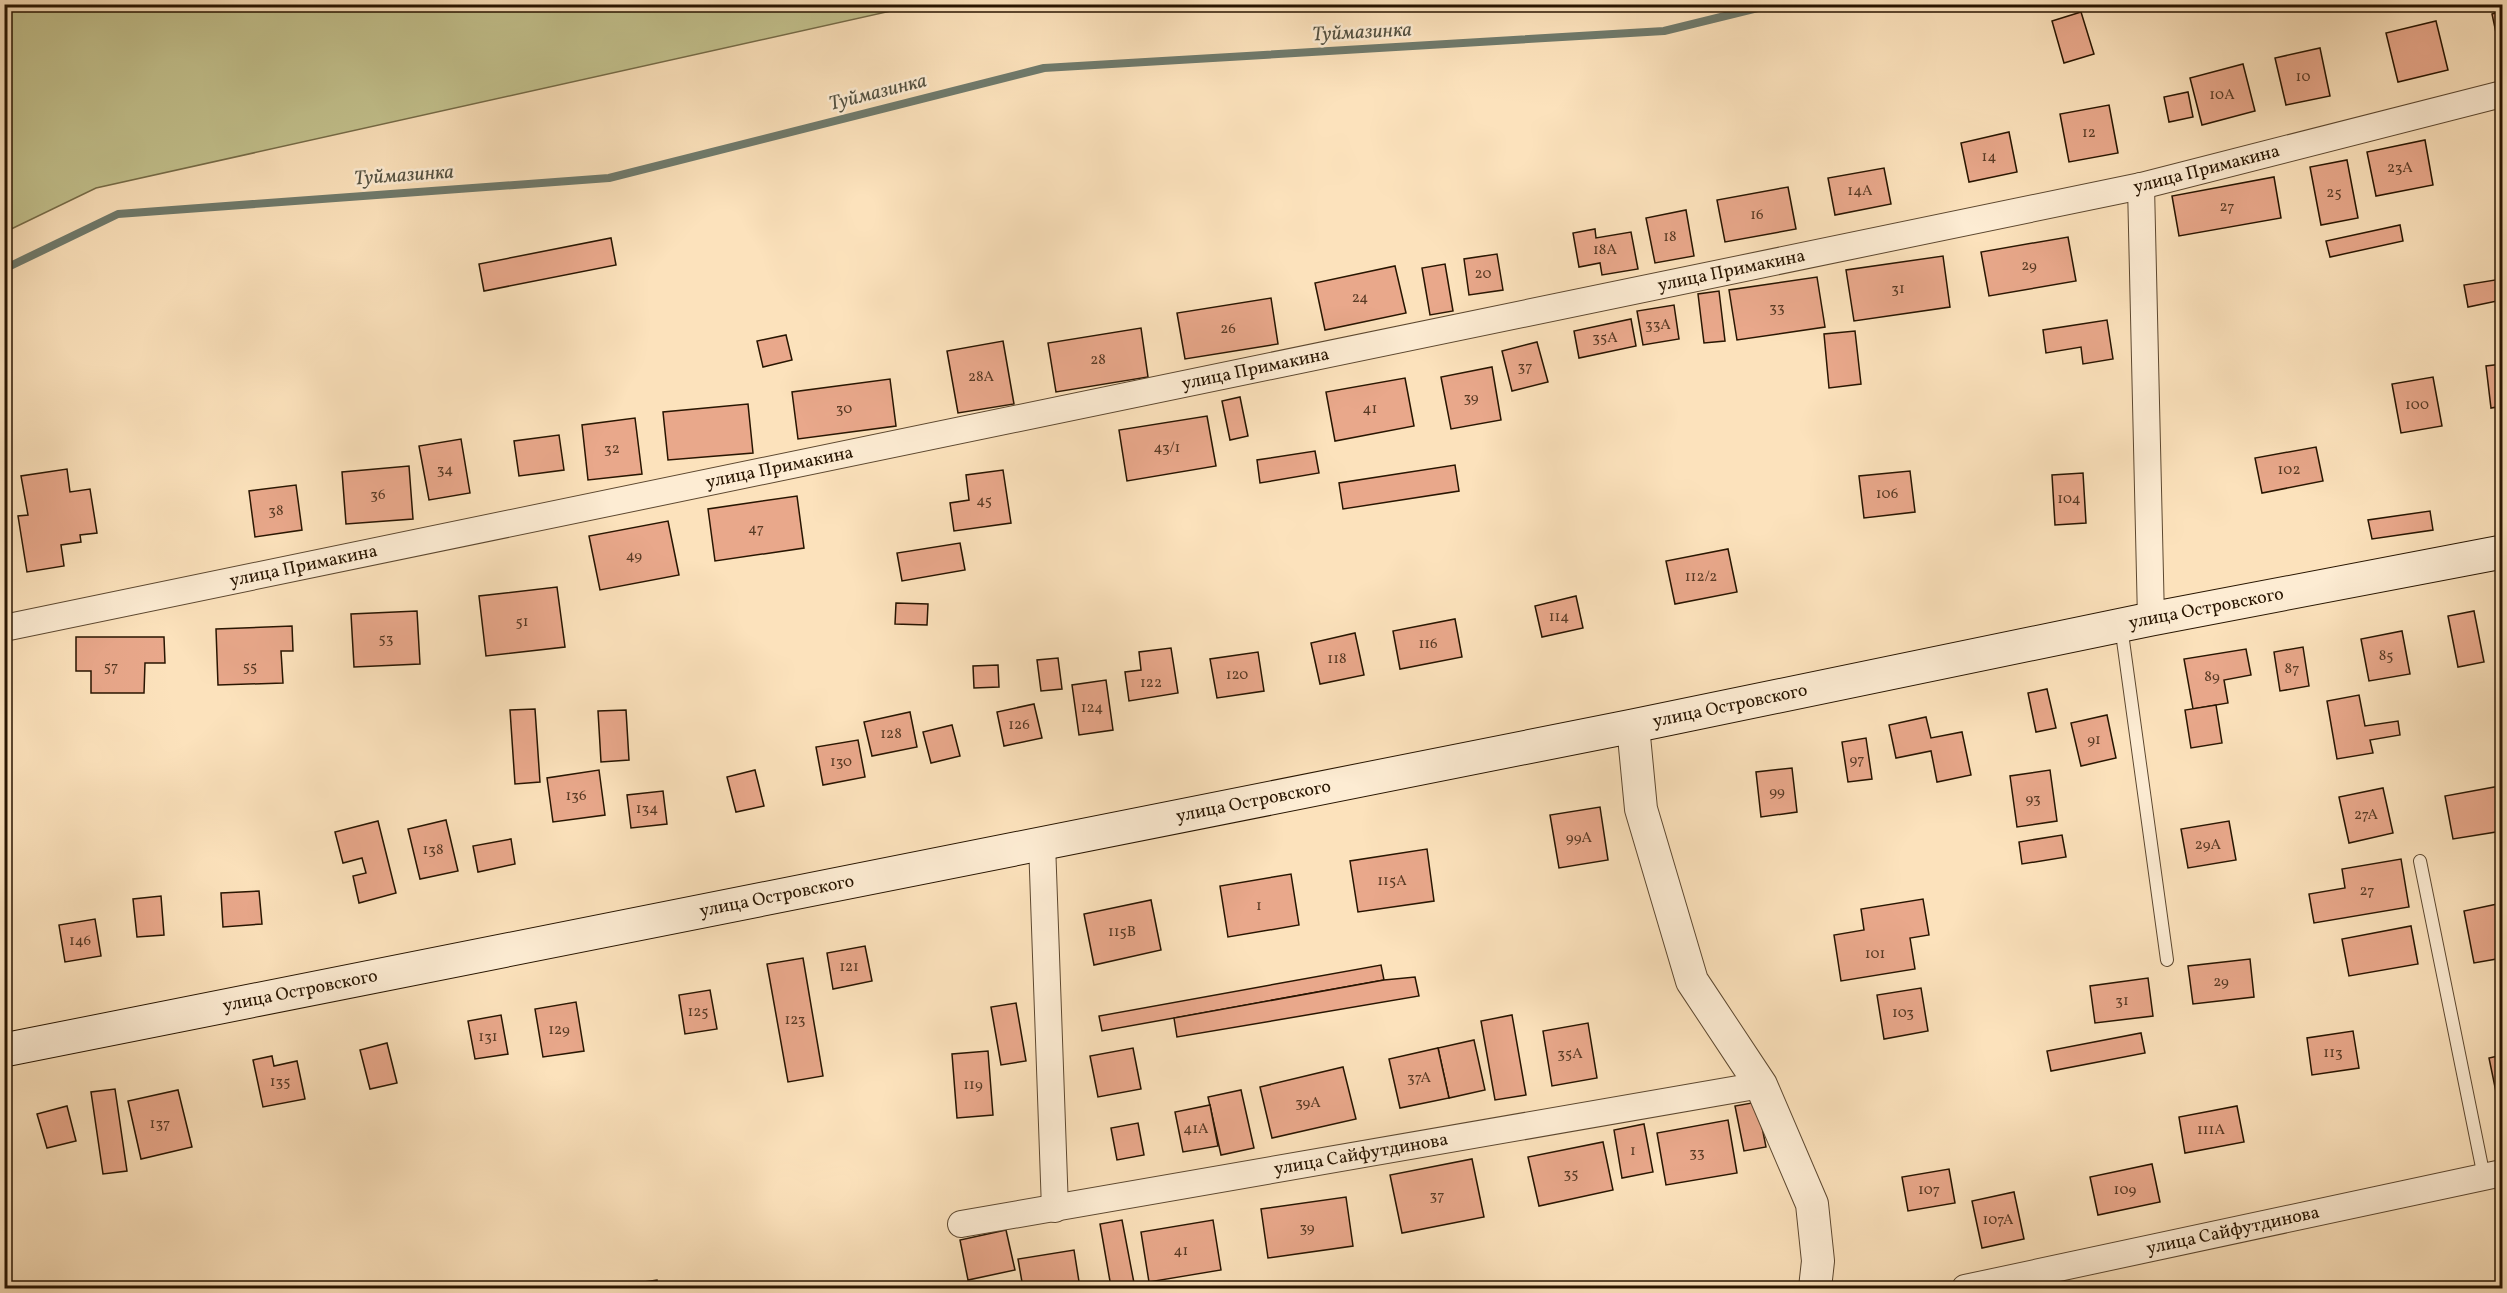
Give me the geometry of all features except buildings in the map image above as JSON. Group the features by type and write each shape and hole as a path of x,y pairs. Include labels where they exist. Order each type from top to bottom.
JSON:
{"main road":[{"name":"улица Островского","path":"4,1050 1633,726 2135,622 2502,552"}],"street":[{"name":"улица Примакина","path":"4,628 2141,186 2502,94"},
{"path":"2135,622 2141,186"},
{"path":"1633,726 1641,809 1692,981 1761,1085 1812,1204 1818,1261 1815,1288"},
{"path":"1042,843 1055,1209"},
{"name":"улица Сайфутдинова","path":"961,1224 1761,1085"},
{"name":"улица Сайфутдинова","path":"1965,1288 2493,1175"}],"lane":[{"path":"2135,622 2167,960"},
{"path":"2420,861 2493,1175"}],"shaded area":[{"path":"5,4 918,5 96,188 5,232"}],"waterway":[{"name":"Туймазинка","path":"4,269 118,214 609,178 1044,68 1664,31 1774,4"}]}
